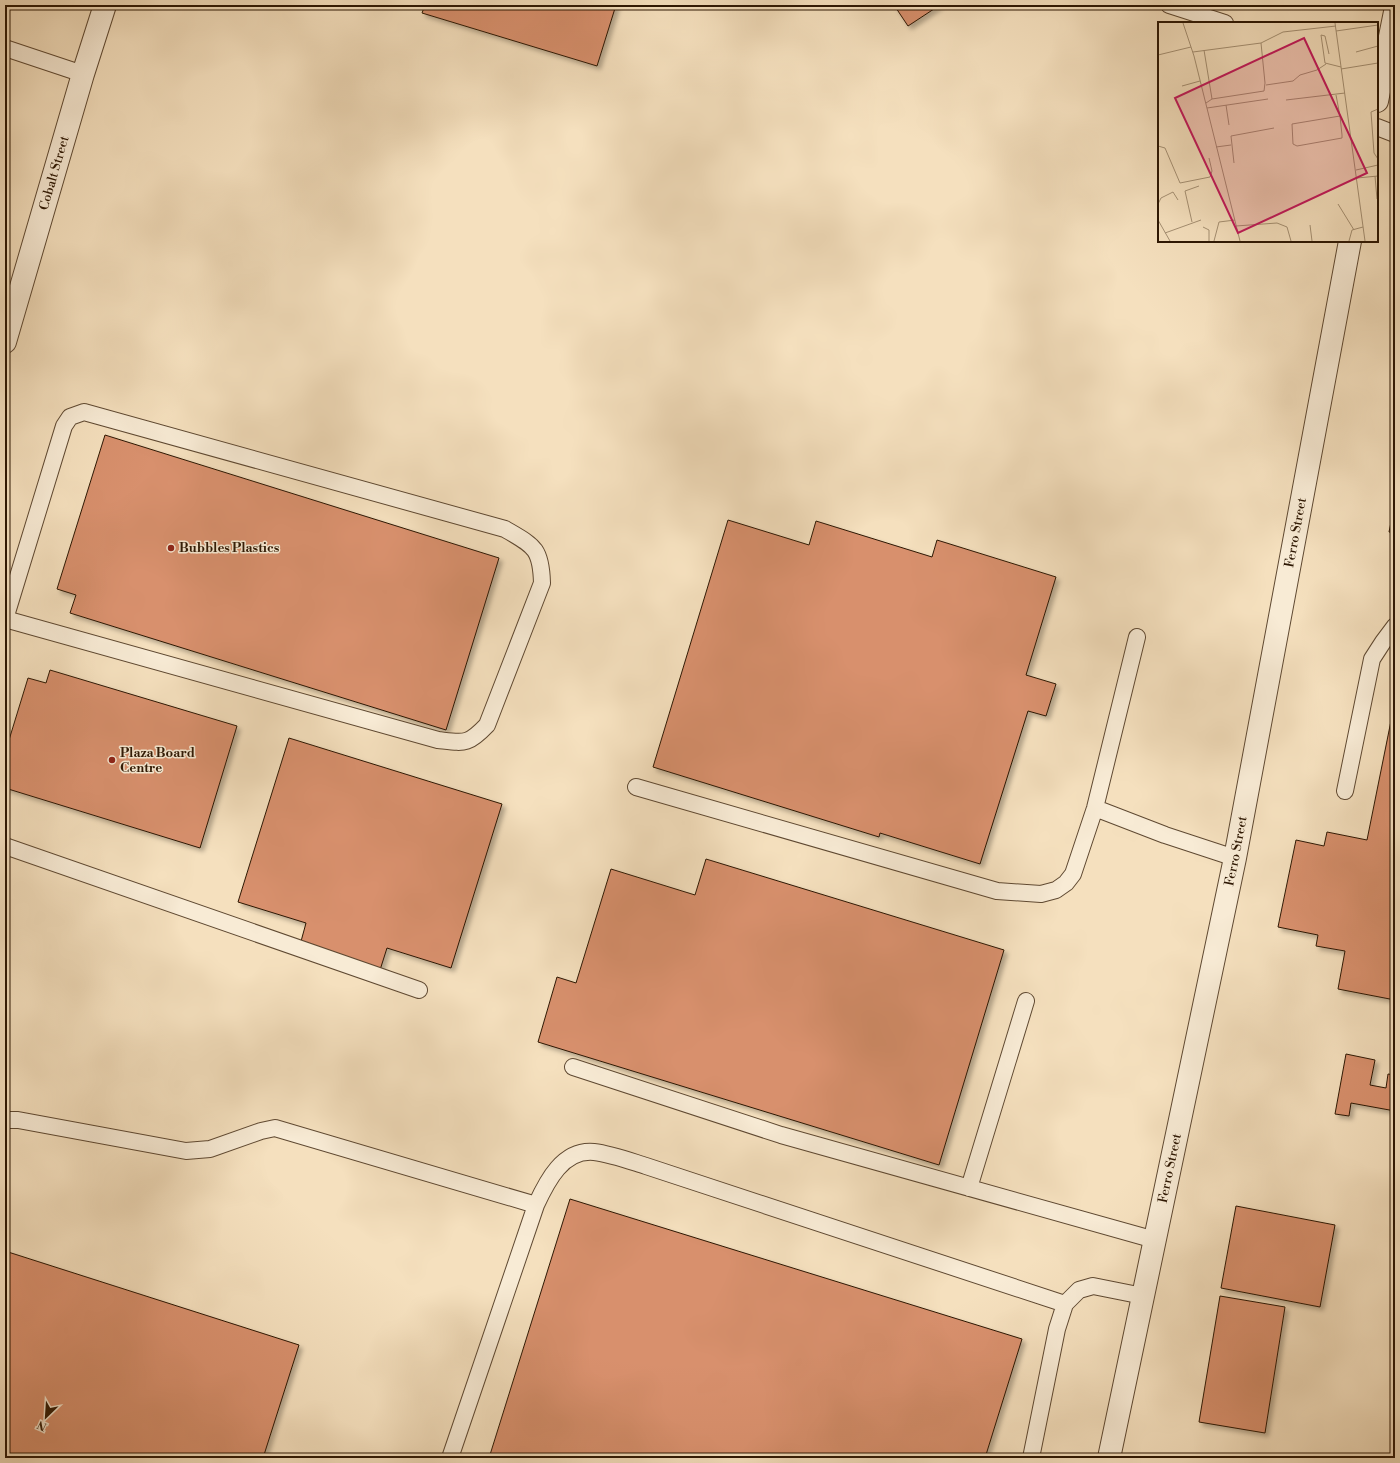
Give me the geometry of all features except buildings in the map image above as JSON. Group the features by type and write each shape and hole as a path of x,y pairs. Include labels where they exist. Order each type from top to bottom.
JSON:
{"street":[{"name":"Cobalt Street","path":"5,342 104,5"},
{"path":"1378,90 1380,69 1395,12"},
{"name":"Ferro Street","path":"1109,1458 1235,858 1350,242"}],"lane":[{"path":"1169,5 1222,22"},
{"path":"5,48 83,74"},
{"path":"1378,127 1395,134"},
{"path":"84,412 506,529 531,544 542,562 542,583 487,725 474,739 462,743 438,740 5,619 64,426 70,417 84,412"},
{"path":"1345,791 1372,659 1395,626"},
{"path":"636,787 997,891 1041,894 1056,890 1066,883 1074,874 1094,808 1137,637"},
{"path":"1094,808 1165,835 1235,858"},
{"path":"5,846 419,990"},
{"path":"969,1188 1026,1001"},
{"path":"573,1067 781,1135 1155,1240"},
{"path":"5,1120 18,1120 186,1151 210,1149 261,1131 275,1128 536,1205"},
{"path":"450,1458 536,1205 548,1179 561,1164 577,1154 594,1152 653,1168 1066,1304"},
{"path":"1031,1458 1057,1329 1066,1304 1079,1290 1093,1286 1143,1296"}],"place":[{"name":"Bubbles Plastics","path":"171,548"},
{"name":"Plaza Board Centre","path":"112,760"}]}
